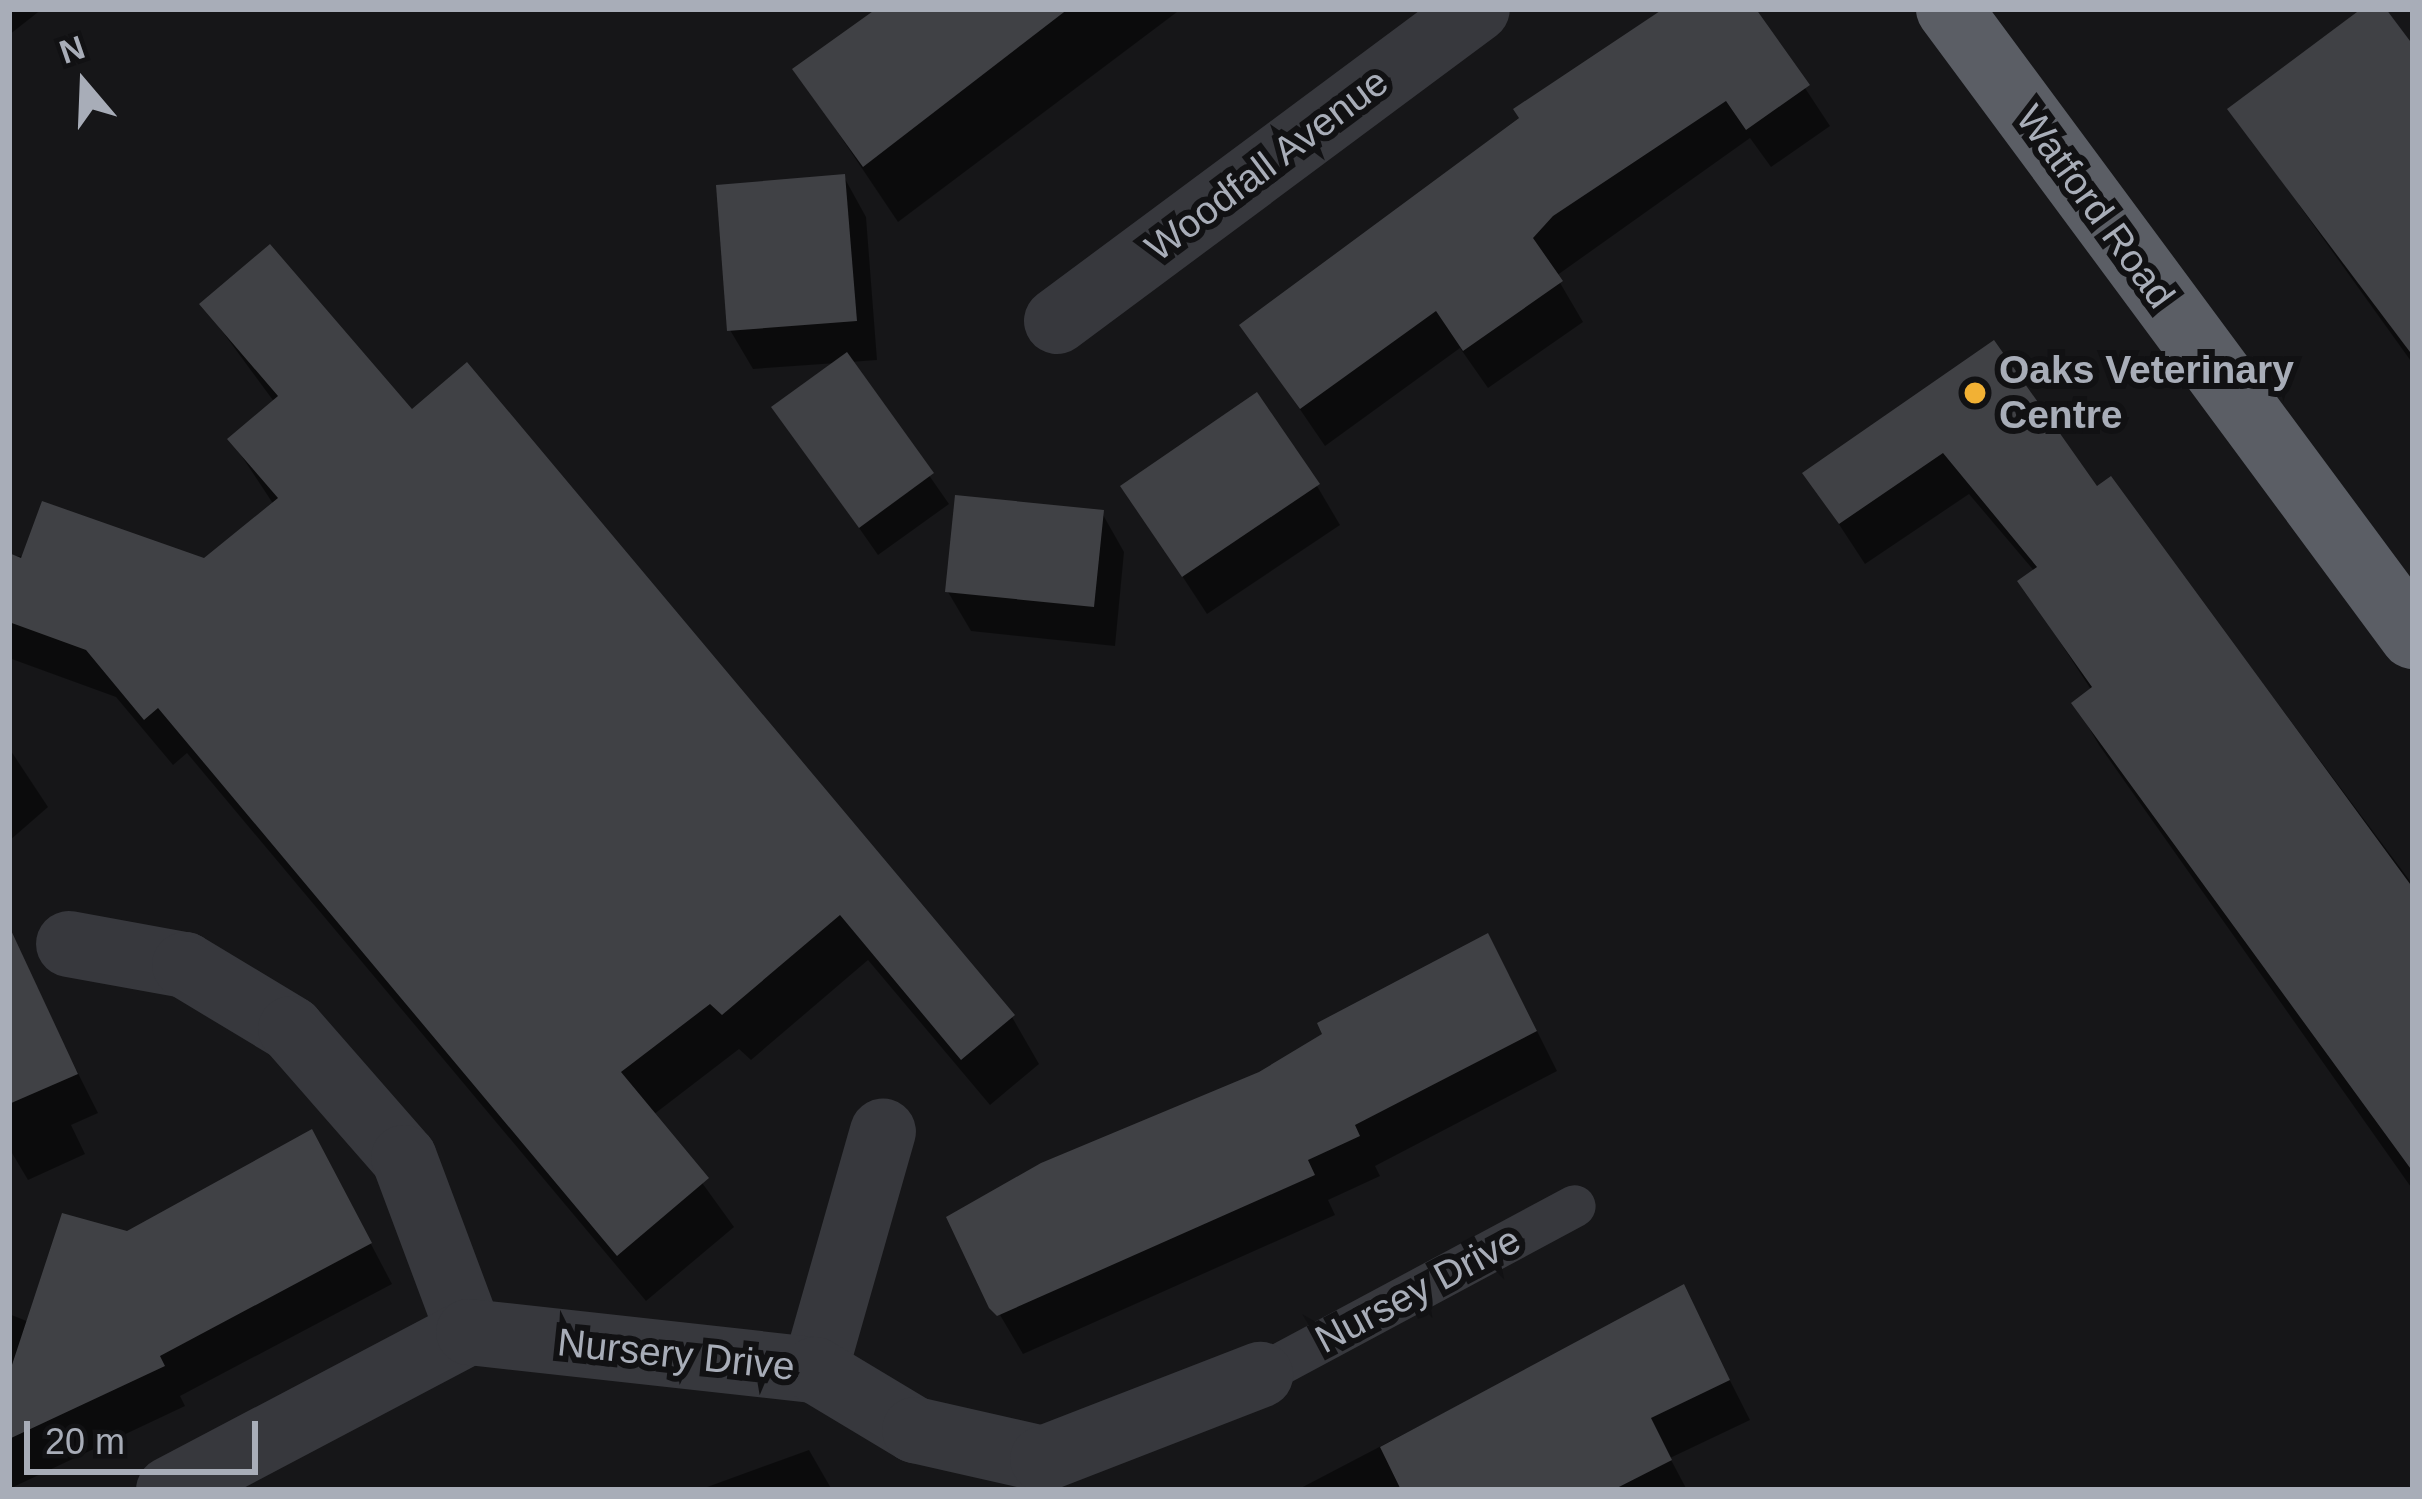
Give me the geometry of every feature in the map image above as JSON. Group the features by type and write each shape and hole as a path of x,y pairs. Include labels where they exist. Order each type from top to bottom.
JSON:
{"highway":[{"name":"Watford Road","path":"1949,9 2413,636"}],"street":[{"name":"Woodfall Avenue","path":"1057,321 1477,9"},
{"path":"69,944 185,965 291,1029 404,1157 469,1332 169,1490"},
{"path":"815,1370 884,1131"},
{"name":"Nursery Drive","path":"469,1332 815,1370 915,1430 1043,1459 1260,1375"}],"lane":[{"name":"Nursey Drive","path":"1260,1375 1575,1206"}],"building":[{"path":"876,9 1068,9 863,167 792,69"},
{"path":"1663,9 1756,9 1810,85 1746,130 1726,101 1553,216 1533,238 1563,281 1463,351 1436,311 1300,409 1239,325 1519,118 1513,109"},
{"path":"2361,9 2386,9 2413,45 2413,356 2227,109"},
{"path":"845,174 857,321 727,331 716,185"},
{"path":"270,244 412,409 467,362 1015,1015 961,1060 840,915 722,1015 710,1004 621,1072 709,1178 617,1256 158,708 144,720 86,650 9,622 9,553 21,558 42,501 204,558 278,498 227,439 278,396 199,304"},
{"path":"1994,340 2097,486 2111,476 2413,888 2413,1172 2071,703 2092,687 2017,581 2037,567 1943,453 1839,524 1802,473"},
{"path":"847,352 934,473 859,528 771,407"},
{"path":"1257,392 1320,484 1182,577 1120,486"},
{"path":"955,495 1104,510 1094,607 945,592"},
{"path":"9,926 78,1074 9,1104"},
{"path":"1488,933 1537,1031 1355,1125 1360,1136 1308,1160 1315,1175 997,1316 989,1308 946,1217 1041,1163 1259,1072 1322,1034 1317,1023"},
{"path":"312,1129 372,1243 160,1356 165,1366 9,1439 9,1374 62,1213 127,1231"},
{"path":"1684,1284 1730,1380 1651,1418 1672,1460 1613,1490 1401,1490 1380,1447"}],"place":[{"name":"Oaks Veterinary Centre","path":"1975,393"}]}
